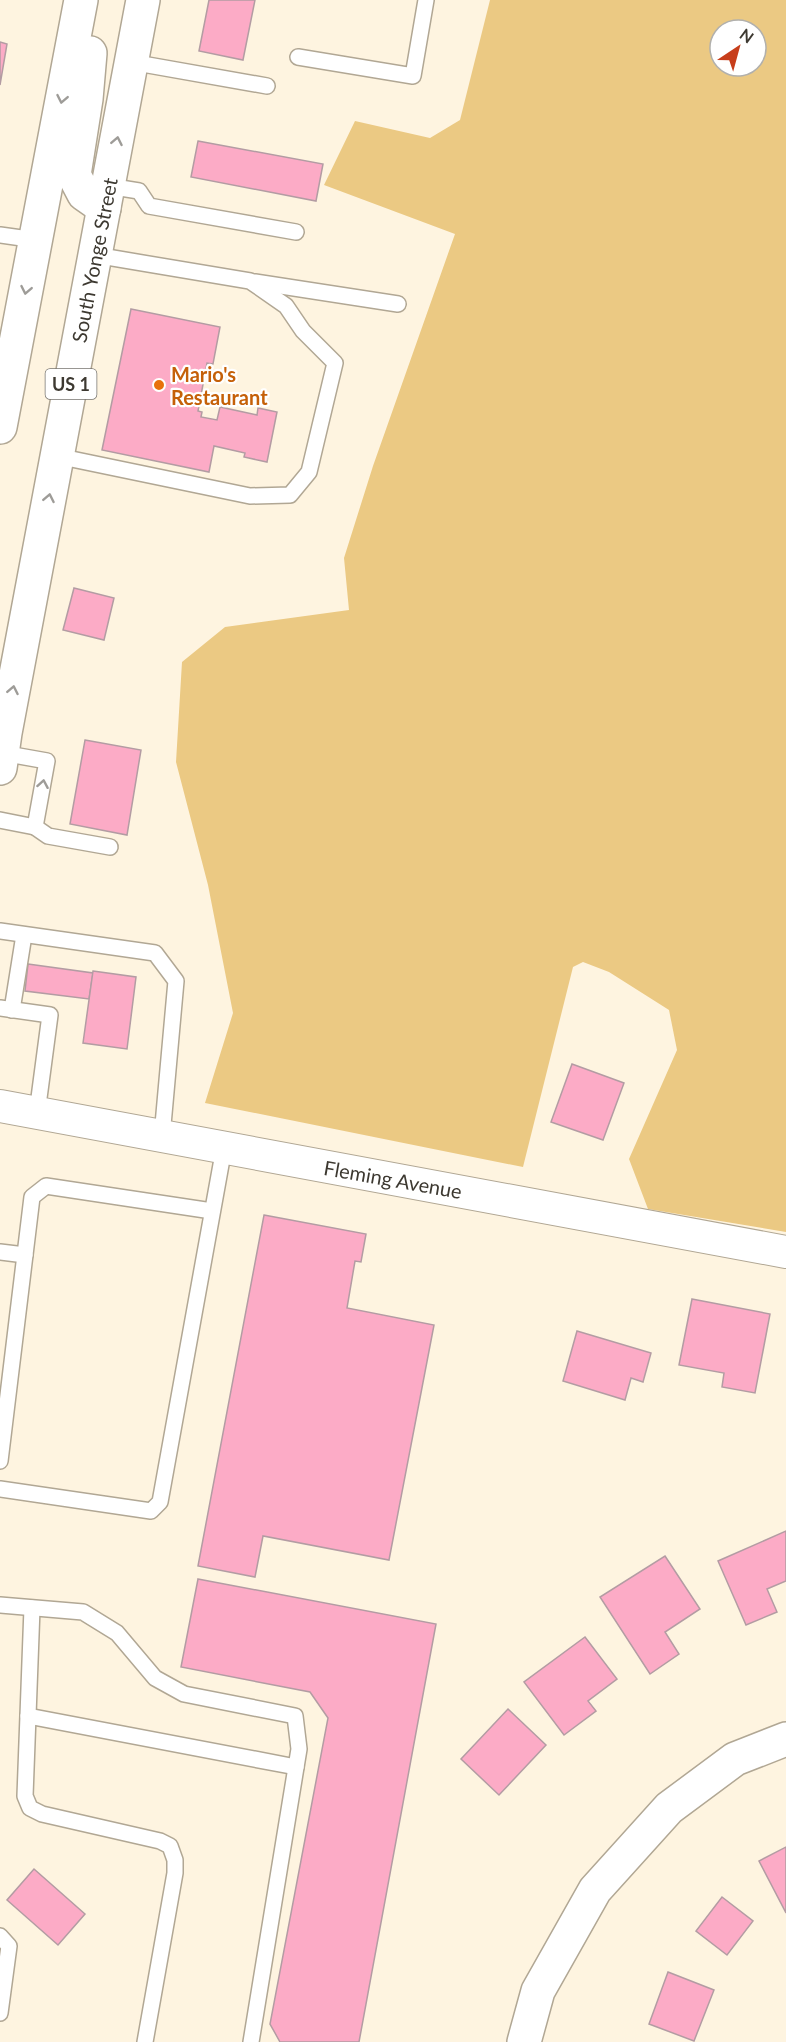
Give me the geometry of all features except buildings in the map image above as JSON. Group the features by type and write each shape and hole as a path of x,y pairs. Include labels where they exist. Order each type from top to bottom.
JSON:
{"main road":[{"path":"0,427 5,370 36,240 81,0"},
{"path":"89,0 92,29 86,99 74,176 84,194 106,197"},
{"name":"South Yonge Street","path":"1,761 143,0"},
{"path":"524,2042 538,1991 595,1890 669,1808 735,1759 786,1739"}],"street":[{"name":"Fleming Avenue","path":"0,1106 786,1252"}],"lane":[{"path":"298,57 413,76 426,0"},
{"path":"131,62 267,86"},
{"path":"106,197 139,191 149,206 296,232"},
{"path":"0,234 36,240"},
{"path":"95,255 398,304"},
{"path":"57,456 250,496 290,495 309,472 336,363 303,331 286,306 250,281"},
{"path":"1,761 47,761 35,826"},
{"path":"0,820 35,826 48,836 110,847"},
{"path":"0,932 155,953 176,981 162,1136"},
{"path":"24,935 6,1009 50,1015 37,1113"},
{"path":"0,1489 151,1511 160,1502 224,1148"},
{"path":"0,1461 32,1197 46,1186 212,1211"},
{"path":"0,1252 25,1255"},
{"path":"0,1605 83,1612 117,1633 155,1678 184,1694 295,1716 299,1749 250,2042"},
{"path":"32,1608 25,1796 30,1808 42,1814 150,1838 170,1846 175,1860 145,2042"},
{"path":"28,1716 296,1767"},
{"path":"0,1936 9,1946 0,2012"}],"shaded area":[{"path":"490,0 786,0 786,1232 648,1209 629,1159 677,1050 669,1010 609,972 583,962 573,967 523,1167 205,1103 233,1013 208,885 176,762 182,662 225,627 349,610 344,558 373,466 455,234 324,185 355,121 430,138 460,120"}],"place":[{"name":"Mario's Restaurant","path":"159,385"}]}
